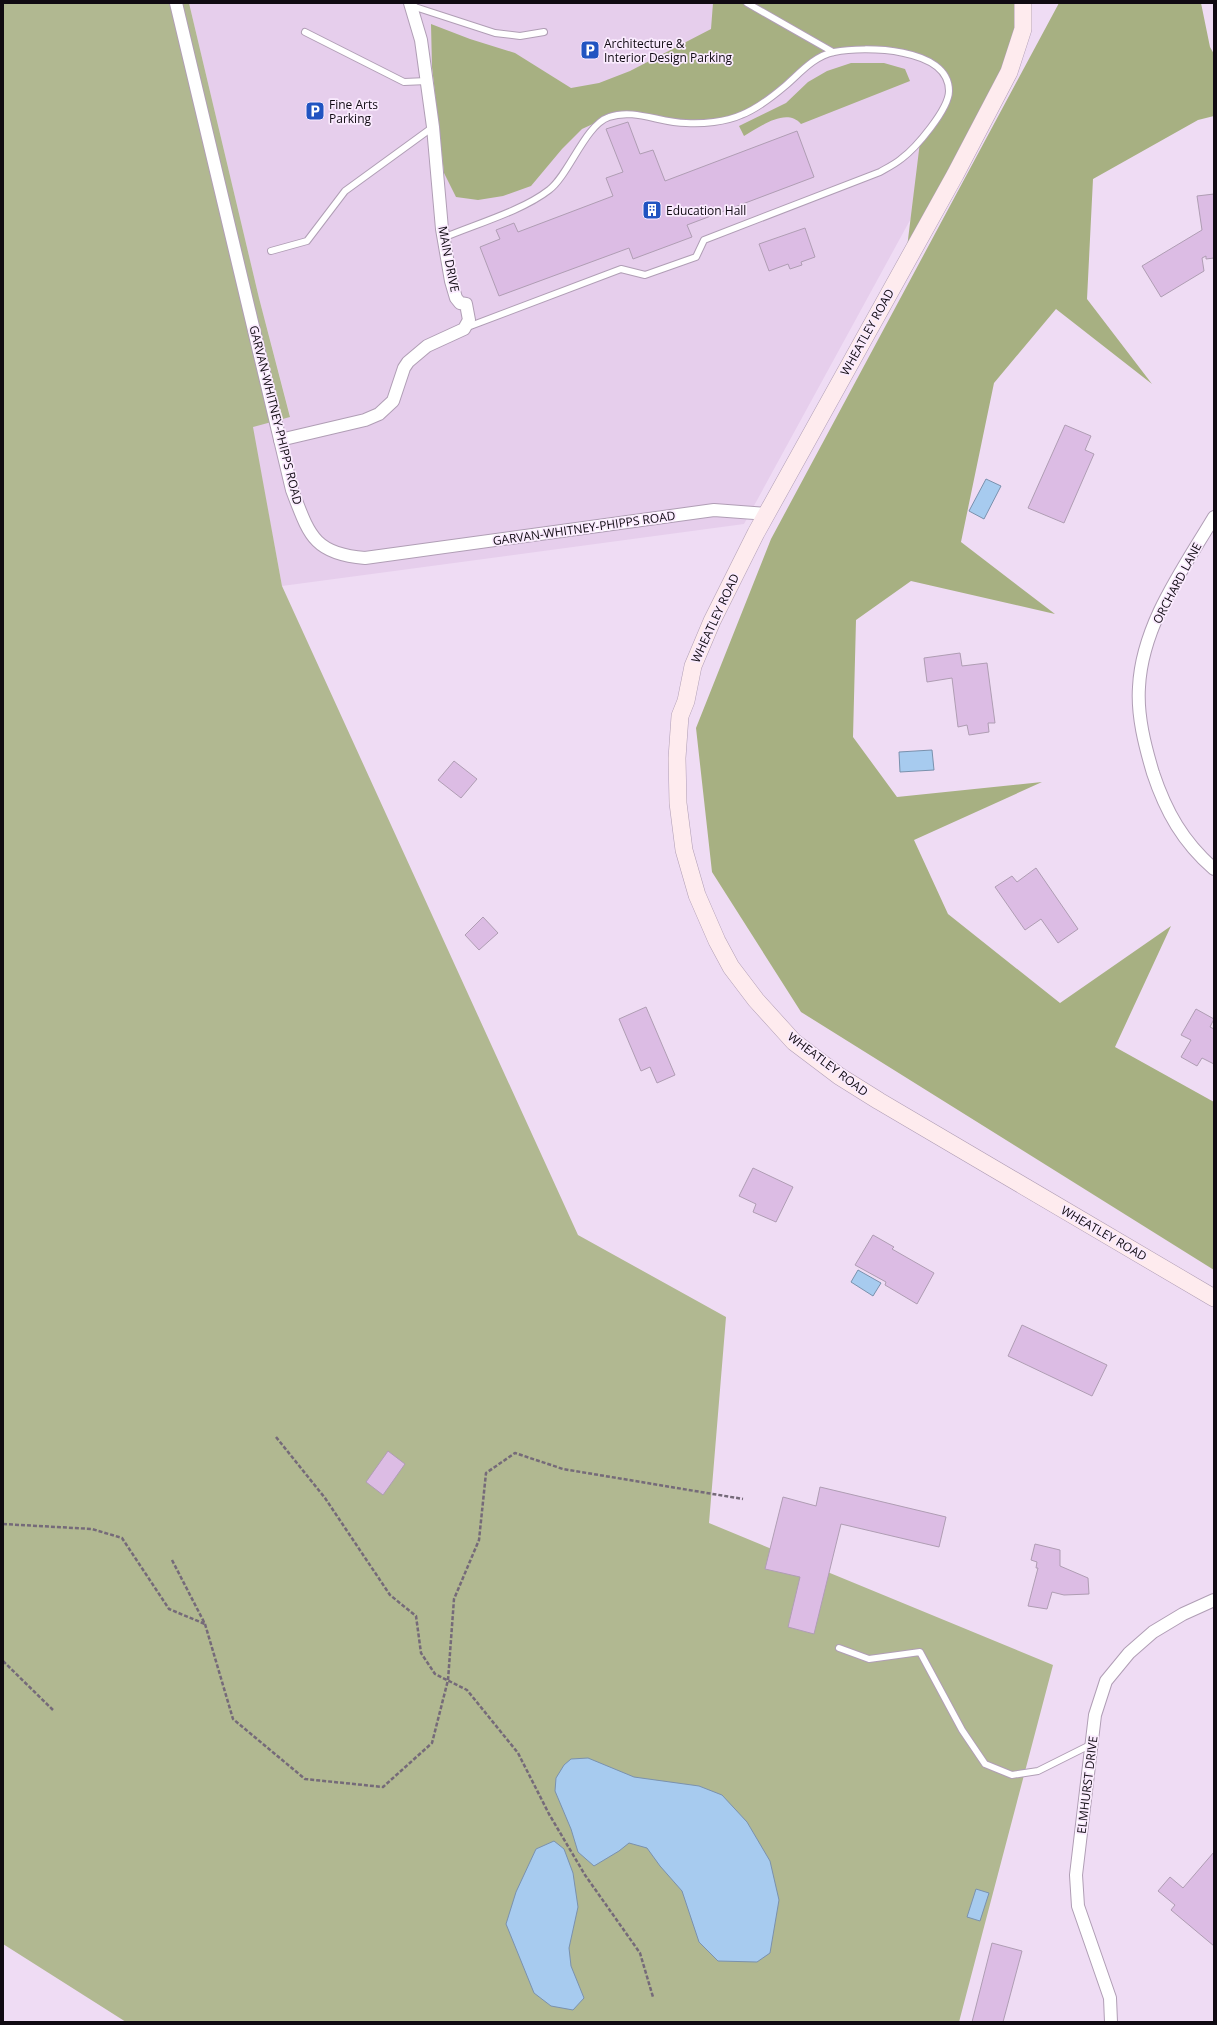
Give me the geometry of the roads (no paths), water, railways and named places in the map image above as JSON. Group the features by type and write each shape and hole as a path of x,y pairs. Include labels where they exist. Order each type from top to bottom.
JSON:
{"main road":[{"name":"WHEATLEY ROAD","path":"1023,3 1023,29 1008,72 955,175 766,514 709,627 693,666 686,701 680,716 677,758 678,803 684,850 697,895 716,941 731,967 756,1000 794,1042 840,1076 879,1101 1214,1298"}],"street":[{"name":"GARVAN-WHITNEY-PHIPPS ROAD","path":"176,3 292,490 308,530 313,538 329,550 350,557 365,558 714,510 766,514"},
{"name":"MAIN DRIVE","path":"411,4 421,40 432,127 443,238 456,298 460,303 466,304 469,320 464,329"},
{"path":"280,440 366,420 379,414 393,401 404,368 408,362 427,346 464,329"},
{"name":"ORCHARD LANE","path":"1214,517 1170,591 1154,625 1144,654 1139,687 1140,723 1157,784 1170,814 1185,840 1214,869"},
{"name":"ELMHURST DRIVE","path":"1111,2022 1110,1998 1078,1906 1076,1874 1095,1715 1106,1681 1129,1653 1153,1632 1183,1614 1214,1600"}],"lane":[{"path":"747,3 833,52"},
{"path":"411,4 495,33 520,36 544,32"},
{"path":"306,32 404,82 426,81"},
{"path":"443,238 532,202 551,189 595,126 608,117 628,114 685,123 718,121 741,116 763,103 786,86 810,63 833,52 897,51 932,62 944,74 949,91 946,105 920,142 901,160 880,172 704,240 696,257 644,275 622,269 464,329"},
{"path":"271,251 308,241 345,191 432,127"},
{"path":"839,1648 869,1659 920,1652 962,1730 985,1764 1012,1775 1038,1771 1092,1744"}],"water":[{"path":"986,479 1001,486 984,519 969,511"},
{"path":"932,750 934,770 900,772 899,752"},
{"path":"858,1270 881,1283 873,1296 851,1282"},
{"path":"588,1758 634,1777 699,1786 722,1795 747,1822 770,1861 779,1900 770,1953 757,1962 718,1961 699,1942 682,1891 660,1866 647,1848 629,1843 594,1866 578,1852 571,1829 555,1791 556,1778 564,1765 571,1759"},
{"path":"554,1841 564,1849 573,1873 578,1907 569,1948 571,1966 584,1998 573,2010 551,2006 534,1993 506,1924 516,1892 536,1849"},
{"path":"976,1889 989,1893 980,1921 967,1917"}],"place":[{"name":"Architecture & Interior Design Parking","path":"590,50"},
{"name":"Fine Arts Parking","path":"315,111"},
{"name":"Education Hall","path":"652,210"}]}
